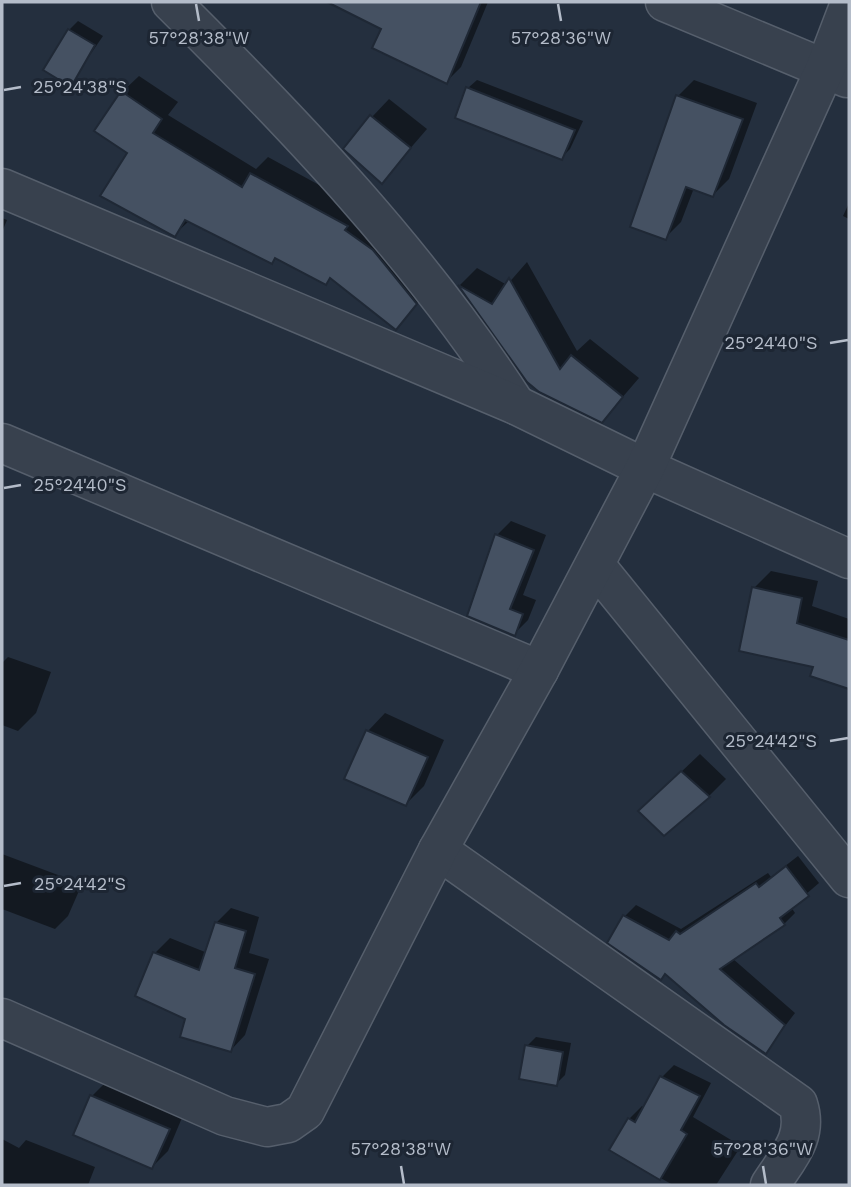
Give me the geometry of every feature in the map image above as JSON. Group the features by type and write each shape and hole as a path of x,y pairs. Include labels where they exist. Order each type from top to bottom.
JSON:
{"street":[{"path":"171,2 265,95 388,232 470,334 516,405"},
{"path":"665,2 837,74"},
{"path":"2,1018 225,1116 267,1127 288,1122 304,1111 438,849 539,670 645,468 837,74 849,6"},
{"path":"2,188 516,405 645,468 849,559"},
{"path":"2,443 539,670"},
{"path":"595,565 849,878"},
{"path":"438,849 798,1104 804,1121 796,1144 770,1185"}],"building":[{"path":"327,2 481,2 447,84 372,48 381,29"},
{"path":"68,29 95,45 71,87 43,70"},
{"path":"466,87 575,130 562,160 455,118"},
{"path":"121,91 162,119 153,133 242,187 250,173 348,226 345,230 373,250 417,304 396,330 330,278 326,285 275,258 272,264 185,220 175,237 100,196 127,153 94,131"},
{"path":"676,95 743,119 713,197 686,187 666,240 630,227"},
{"path":"370,115 411,148 382,184 343,149"},
{"path":"509,278 560,369 571,355 623,397 602,423 539,392 527,382 458,285 492,304"},
{"path":"495,534 534,550 510,609 523,614 515,636 467,616"},
{"path":"752,587 802,598 797,623 849,640 849,689 810,676 813,667 739,651"},
{"path":"366,730 428,757 406,806 344,779"},
{"path":"681,771 710,797 664,836 638,811"},
{"path":"786,866 809,896 780,918 785,925 720,969 785,1025 766,1054 724,1025 665,974 661,980 607,943 623,915 669,940 676,931 680,934 756,883 759,887"},
{"path":"215,922 246,931 235,968 255,974 231,1052 180,1037 185,1019 135,996 153,952 199,970"},
{"path":"525,1045 563,1052 557,1086 519,1079"},
{"path":"660,1076 700,1096 681,1130 687,1134 660,1180 609,1150 628,1118 635,1122"},
{"path":"90,1095 170,1129 152,1169 73,1135"}]}
